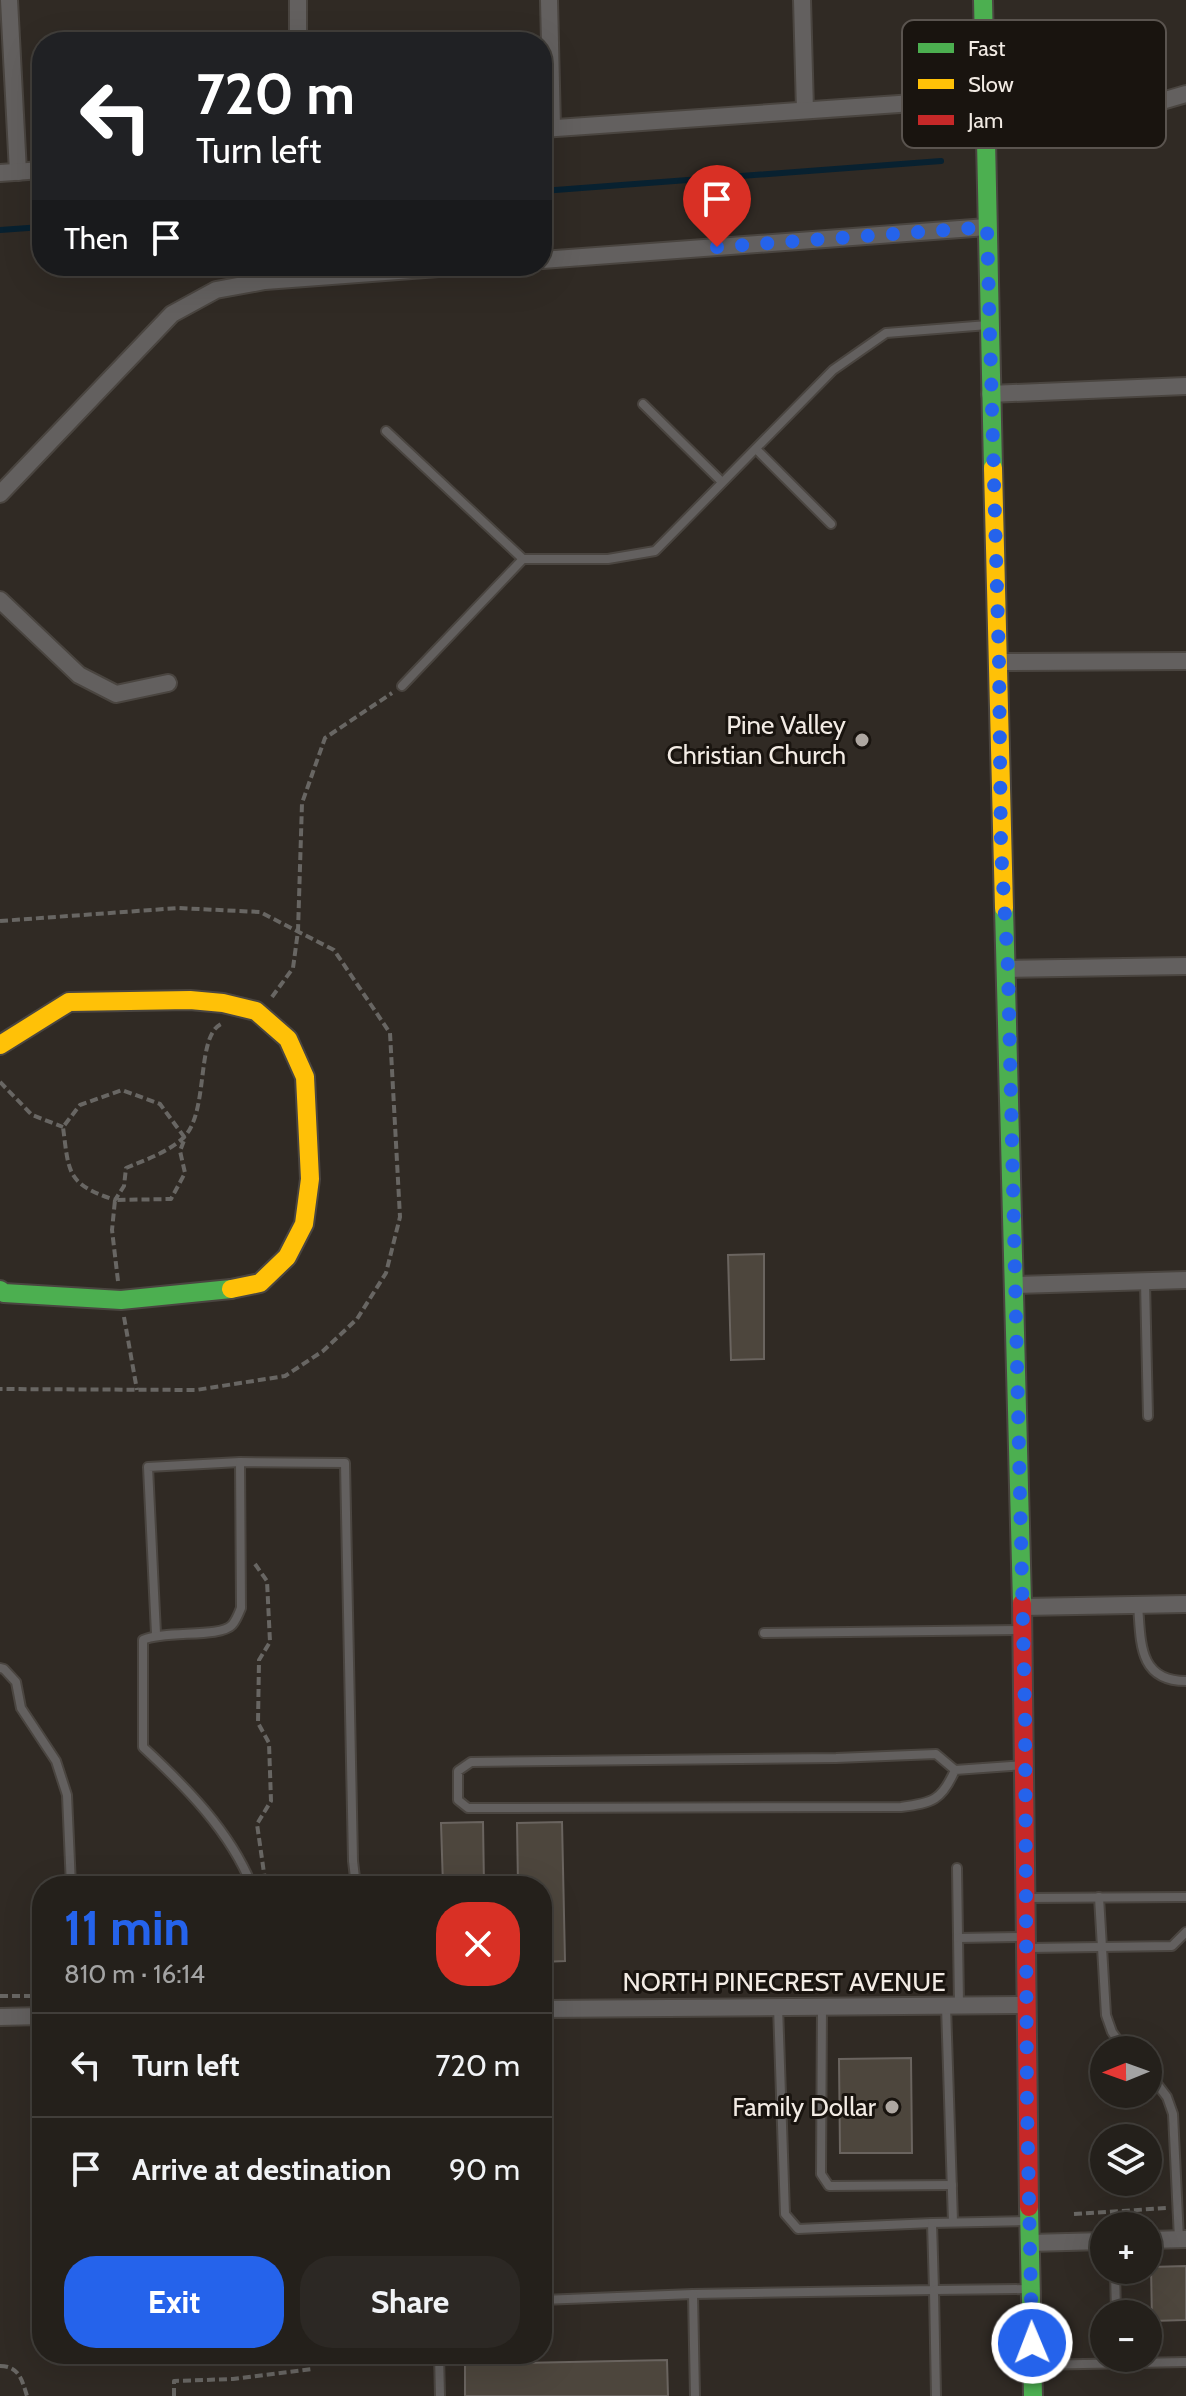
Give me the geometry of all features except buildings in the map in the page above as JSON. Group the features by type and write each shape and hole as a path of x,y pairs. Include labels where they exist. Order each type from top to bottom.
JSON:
{"main road":[{"path":"983,0 983,20"},
{"path":"986,148 1001,848 1008,969 1023,1607 1033,2396"},
{"path":"0,1045 69,1002 190,1000 223,1003 256,1011 288,1039 305,1077 310,1179 304,1224 287,1257 260,1283 221,1291 121,1300 4,1293 0,1290"}],"street":[{"path":"9,0 18,172"},
{"path":"298,0 298,32"},
{"path":"549,0 549,32"},
{"path":"802,0 805,110"},
{"path":"1166,100 1186,94"},
{"path":"552,129 902,104"},
{"path":"0,173 32,171"},
{"path":"552,259 987,227"},
{"path":"0,494 172,314 216,290 265,281 332,276"},
{"path":"990,394 1186,386"},
{"path":"0,600 79,675 116,694 168,683"},
{"path":"999,662 1186,661"},
{"path":"1008,969 1186,966"},
{"path":"1015,1285 1186,1280"},
{"path":"1023,1607 1186,1604"},
{"name":"NORTH PINECREST AVENUE","path":"552,2009 1026,2005"},
{"path":"0,2017 32,2016"},
{"path":"1162,2240 1183,2240"},
{"path":"1030,2243 1090,2241"}],"lane":[{"path":"386,431 523,559 608,559 655,551 833,370 886,333 988,325"},
{"path":"643,404 722,482"},
{"path":"756,449 831,524"},
{"path":"402,686 523,559"},
{"path":"1145,1281 1148,1416"},
{"path":"240,1462 241,1608 234,1625 223,1631 156,1634 143,1640 143,1747 218,1826 248,1876"},
{"path":"156,1634 148,1467 240,1462 345,1463 355,1876"},
{"path":"1138,1604 1144,1657 1160,1676 1186,1681"},
{"path":"764,1633 1023,1630"},
{"path":"0,1668 16,1682 21,1708 56,1761 67,1795 71,1876"},
{"path":"955,1770 945,1794 925,1804 901,1807 468,1808 458,1800 458,1771 471,1762 806,1759 936,1754 955,1770 1025,1765"},
{"path":"953,2222 952,2005 958,1938 957,1868"},
{"path":"1099,1897 1106,2015 1115,2036"},
{"path":"1026,1898 1186,1897"},
{"path":"958,1938 1101,1948 1172,1946 1186,1932"},
{"path":"778,2006 785,2214 798,2229 1029,2221"},
{"path":"822,2006 821,2174 829,2186 952,2185"},
{"path":"1162,2090 1173,2114 1178,2208 1183,2240"},
{"path":"932,2223 936,2396"},
{"path":"552,2300 693,2294 1030,2289"},
{"path":"693,2294 695,2396"},
{"path":"1032,2365 1090,2362"},
{"path":"1162,2362 1186,2362"},
{"path":"439,2364 440,2396"}],"path":[{"path":"256,1011 275,994 293,968 298,931 302,803 325,738 402,686"},
{"path":"185,1138 160,1104 122,1090 80,1105 63,1127 69,1167 86,1190 115,1200 171,1199 185,1173 180,1151 198,1105 211,1033 219,1023 234,1028"},
{"path":"0,1082 32,1115 63,1127"},
{"path":"137,1390 112,1230 115,1200 124,1186 126,1168 185,1138"},
{"path":"0,1389 196,1390 285,1376 323,1351 357,1319"},
{"path":"254,1552 255,1566 267,1581 270,1642 259,1660 258,1723 269,1743 271,1801 257,1824 265,1876"},
{"path":"0,1996 32,1996"},
{"path":"1074,2214 1178,2208"},
{"path":"0,2366 12,2367 19,2373 27,2396"},
{"path":"174,2396 174,2381 233,2379 312,2369"}],"waterway":[{"path":"552,190 941,161"},
{"path":"0,230 32,228"}],"traffic: fast":[{"path":"983,0 983,20"},
{"path":"986,148 993,468"},
{"path":"1004,908 1022,1603"},
{"path":"0,1290 4,1293 121,1300 231,1289"},
{"path":"1029,2207 1033,2396"}],"traffic: slow":[{"path":"993,468 1004,908"},
{"path":"0,1045 69,1002 190,1000 223,1003 256,1011 288,1039 305,1077 310,1179 304,1224 287,1257 260,1283 231,1289"}],"traffic: jam":[{"path":"1022,1603 1029,2207"}],"place":[{"name":"Pine Valley Christian Church","path":"862,740"},
{"name":"Family Dollar","path":"892,2107"}],"route":[{"path":"717,247 987,227 1025,1714 1032,2343"}]}
